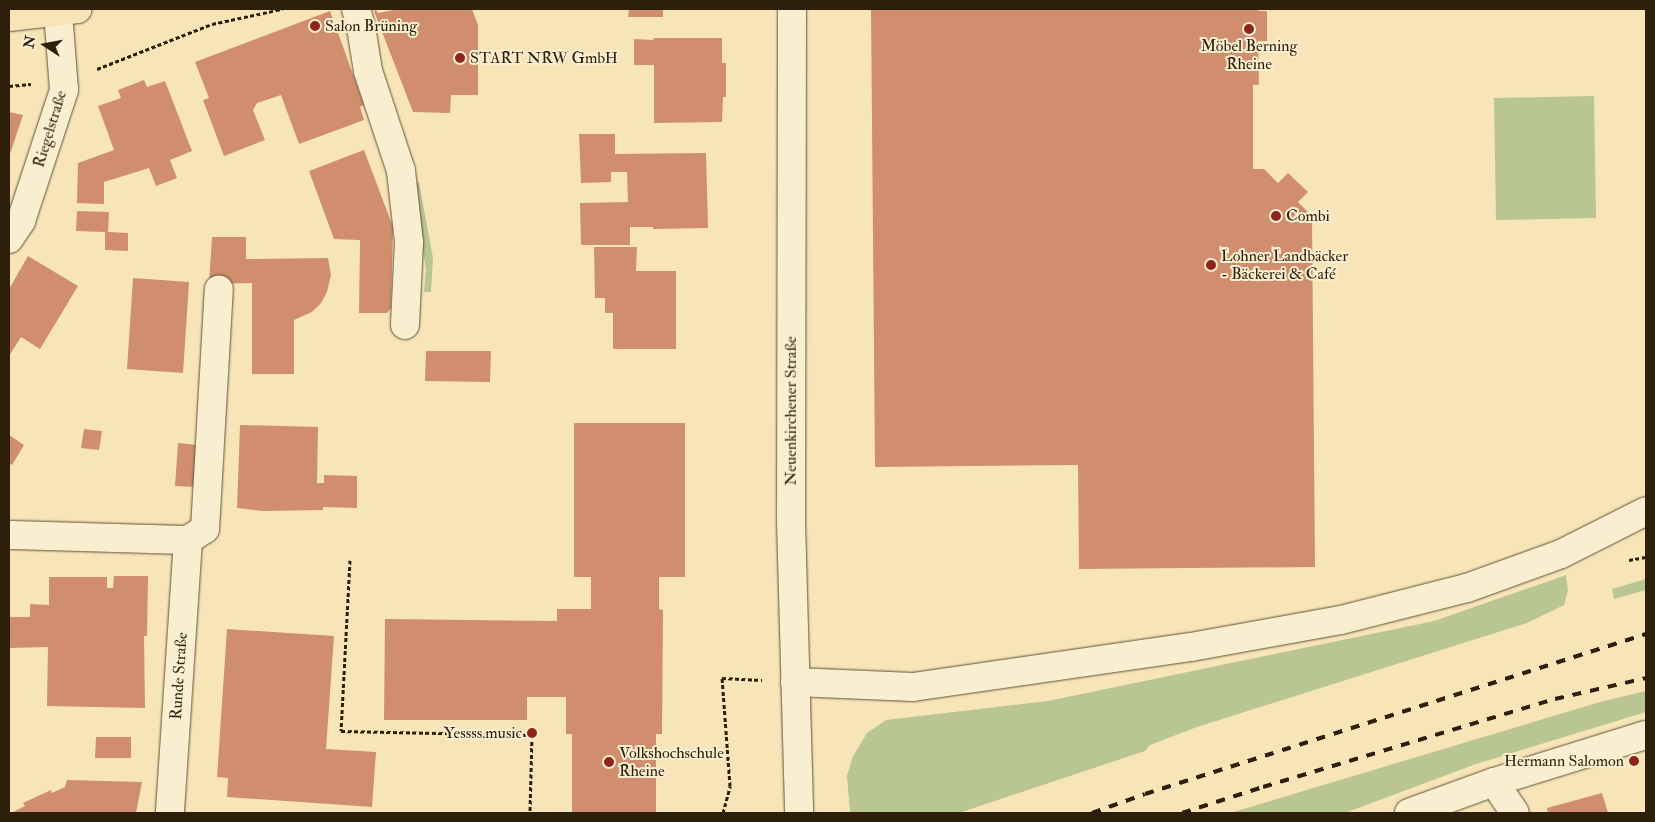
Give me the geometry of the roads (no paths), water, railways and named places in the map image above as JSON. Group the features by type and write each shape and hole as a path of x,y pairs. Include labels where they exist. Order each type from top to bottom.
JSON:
{"main road":[{"path":"9,17 68,10"}],"street":[{"path":"356,9 368,71 401,171 410,242 405,325"},
{"name":"Neuenkirchener Straße","path":"792,9 791,466 799,813"},
{"name":"Riegelstraße","path":"9,240 21,221 64,90 68,10"},
{"path":"9,535 188,540 205,529 220,289"},
{"path":"795,682 913,687 1191,647 1341,620 1467,588 1561,554 1646,511"},
{"name":"Runde Straße","path":"170,813 188,540"},
{"path":"1409,813 1494,782 1646,735"},
{"path":"1494,782 1515,813"}],"railway":[{"path":"1092,813 1145,794 1646,634"},
{"path":"1182,813 1555,699 1646,678"}],"place":[{"name":"Salon Brüning","path":"315,26"},
{"name":"Möbel Berning Rheine","path":"1249,29"},
{"name":"START NRW GmbH","path":"460,58"},
{"name":"Combi","path":"1276,216"},
{"name":"Lohner Landbäcker - Bäckerei & Café","path":"1211,265"},
{"name":"Yessss.music","path":"532,733"},
{"name":"Hermann Salomon","path":"1634,761"},
{"name":"Volkshochschule Rheine","path":"609,762"}]}
